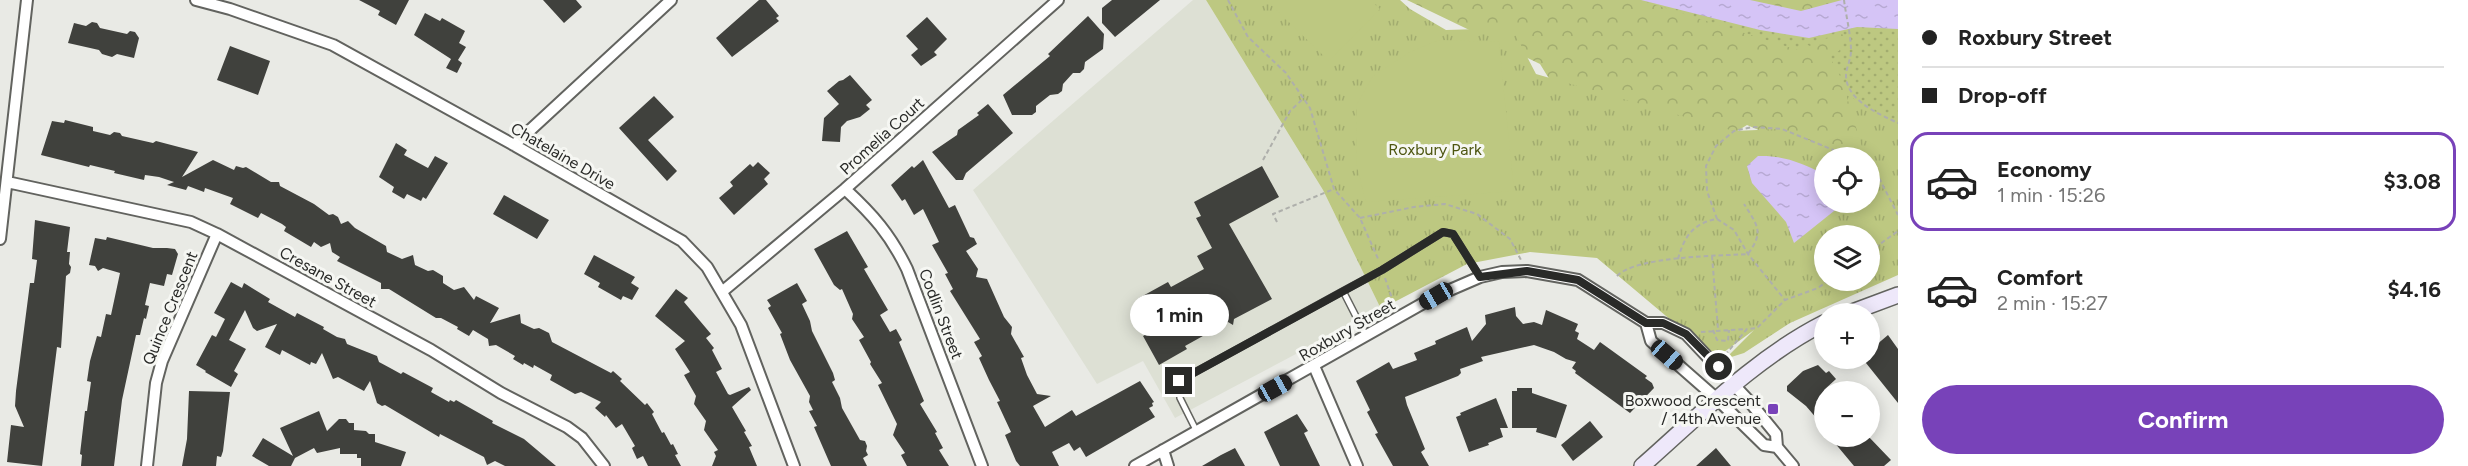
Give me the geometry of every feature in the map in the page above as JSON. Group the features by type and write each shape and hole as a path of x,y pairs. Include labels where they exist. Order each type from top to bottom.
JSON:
{"main road":[{"path":"1877,303 1898,295"},
{"path":"1642,466 1734,384 1814,329"}],"street":[{"path":"0,239 27,0"},
{"name":"Chatelaine Drive","path":"196,0 240,12 333,45 681,241 707,267 741,325 794,466"},
{"path":"514,145 671,0"},
{"name":"Promelia Court","path":"723,291 845,189 1058,0"},
{"name":"Cresane Street","path":"7,182 191,222 217,234 431,350 501,393 567,427 582,438 603,466"},
{"name":"Codlin Street","path":"845,189 877,219 897,248 982,466"},
{"name":"Quince Crescent","path":"147,466 156,383 162,361 217,234"},
{"name":"Roxbury Street","path":"1135,466 1436,296 1480,277 1527,271 1578,280 1646,323 1663,323 1686,334 1734,384 1776,435 1777,447 1764,445 1717,399 1651,341 1646,323"},
{"path":"1314,366 1357,466"},
{"path":"1777,447 1793,466"},
{"path":"1163,450 1168,466"}],"lane":[{"path":"1197,432 1180,398 1179,381 1382,270 1443,232 1453,234 1480,277"},
{"path":"1343,291 1366,336"}],"path":[{"path":"1228,0 1248,37 1286,73 1310,108 1334,189 1360,218 1399,318"},
{"path":"1844,0 1851,52 1846,74 1847,84 1853,95 1867,106 1898,123"},
{"path":"1263,160 1290,111 1304,98"},
{"path":"1785,300 1748,254 1734,230 1717,219 1707,191 1706,166 1716,146 1734,131 1752,128 1782,129 1826,147"},
{"path":"1880,180 1898,215"},
{"path":"1277,222 1273,214 1334,189"},
{"path":"1360,218 1414,207 1445,204 1456,207 1477,214 1510,239 1527,271"},
{"path":"1617,276 1621,272 1643,264 1748,254 1757,242 1758,231 1744,204"},
{"path":"1678,259 1683,241 1690,231 1707,220 1717,219"},
{"path":"1880,244 1898,231"},
{"path":"1712,256 1718,329"},
{"path":"1686,334 1718,329 1757,328 1785,300 1814,289"},
{"path":"1725,355 1747,329"},
{"path":"1713,330 1717,340 1728,341 1729,330"}],"shaded area":[{"path":"1193,0 1206,0 1323,190 1381,309 1175,418 1143,361 1097,384 973,190"}],"green space":[{"name":"Roxbury Park","path":"1206,0 1400,0 1410,9 1446,30 1512,28 1536,74 1734,131 1782,129 1826,147 1814,147 1814,213 1880,213 1880,147 1862,147 1846,94 1898,125 1898,275 1880,283 1880,225 1814,225 1814,291 1862,291 1835,303 1814,303 1814,312 1790,323 1744,353 1725,359 1754,330 1716,358 1597,258 1530,252 1467,264 1381,309 1323,190"},
{"path":"1266,0 1370,0 1380,9 1329,61"},
{"path":"1407,0 1640,0 1798,50 1804,43 1814,48 1820,45 1821,40 1843,34 1844,39 1839,51 1831,54 1831,59 1849,93 1857,102 1867,147 1814,147 1814,154 1747,125 1708,149 1561,98 1540,64"},
{"path":"1612,0 1898,0 1898,199 1880,174 1880,147 1851,147"},
{"path":"1717,0 1838,0 1794,13"},
{"path":"1439,40 1499,42 1514,191 1366,202 1356,163 1357,104 1373,76 1410,52"}],"water":[{"path":"1641,0 1750,0 1801,11 1842,0 1898,0 1898,29 1857,27 1809,38 1760,30"},
{"path":"1758,156 1792,160 1814,169 1814,213 1832,213 1794,243 1786,222 1752,183 1747,166"}],"building":[{"path":"359,0 409,0 396,25 378,15 380,11"},
{"path":"543,0 576,0 582,7 564,23"},
{"path":"759,0 766,0 779,16 776,18 779,21 732,57 716,38"},
{"path":"1112,0 1160,0 1115,37 1102,23 1102,8"},
{"path":"425,13 440,21 442,18 465,31 459,43 466,47 458,60 462,63 457,73 446,68 451,59 414,35"},
{"path":"1088,16 1104,34 1103,49 1085,62 1084,69 1080,73 1073,73 1063,84 1062,91 1050,95 1036,106 1036,112 1032,115 1012,115 1003,95 1050,56 1048,54"},
{"path":"927,17 947,39 934,52 937,55 921,66 911,55 918,49 906,36"},
{"path":"92,22 97,23 100,28 127,34 130,31 135,32 139,38 134,58 117,54 112,57 102,54 99,50 68,43 74,23 86,26"},
{"path":"230,46 270,61 258,95 217,80"},
{"path":"850,75 872,100 866,105 870,109 860,117 847,121 841,127 840,142 822,141 824,118 839,104 827,91"},
{"path":"654,96 674,117 648,140 677,171 667,181 619,128"},
{"path":"988,104 1013,133 966,173 963,180 956,180 932,152 957,135 958,130 979,115 977,113"},
{"path":"65,120 93,127 93,131 110,135 114,132 120,133 122,136 153,143 156,141 198,152 182,177 213,160 234,170 236,166 246,167 271,182 279,182 280,186 314,204 329,215 333,214 338,217 341,224 348,221 355,228 386,246 387,252 402,259 413,255 415,265 428,271 433,270 443,276 443,283 454,290 464,287 474,300 476,296 499,308 490,323 520,314 521,323 549,333 552,342 611,373 613,371 622,379 620,381 645,405 647,403 654,412 652,414 662,433 664,432 678,454 675,455 681,466 648,466 643,456 637,459 632,448 635,446 622,424 616,428 606,415 605,417 595,408 601,402 581,392 575,394 550,380 552,375 534,365 533,368 524,363 523,365 513,359 515,356 496,345 489,346 488,339 473,330 469,336 457,329 458,327 441,318 436,318 389,289 381,289 381,283 337,261 340,257 332,252 330,243 321,247 314,242 311,247 284,231 286,227 282,224 261,213 258,218 230,204 233,198 205,188 204,192 188,186 186,190 167,185 174,182 159,177 145,175 144,180 114,173 115,171 41,155 52,121 64,123"},
{"path":"396,143 407,150 404,155 428,168 435,156 448,163 426,199 423,197 421,201 407,194 404,199 392,192 394,187 379,177"},
{"path":"923,160 949,208 955,205 970,237 974,238 977,244 966,251 978,269 976,277 987,279 1004,317 1012,327 1011,334 1024,357 1021,358 1037,394 1051,396 1033,406 1045,427 1072,410 1076,416 1140,381 1154,402 1149,408 1155,417 1086,457 1080,447 1074,451 1069,443 1052,452 1059,466 1020,466 1005,435 1011,432 997,402 1000,401 979,358 982,356 974,342 980,339 950,291 953,289 945,274 948,273 932,245 939,242 923,209 914,215 905,199 902,201 891,185 912,166 914,168"},
{"path":"758,162 770,173 764,179 768,184 734,215 719,198 733,186 730,182 750,164 753,167"},
{"path":"1262,166 1279,197 1229,224 1272,299 1234,319 1233,325 1228,322 1185,346 1187,349 1159,365 1143,336 1149,333 1136,308 1142,304 1139,298 1168,282 1171,287 1204,269 1197,256 1212,248 1196,218 1201,216 1194,202"},
{"path":"504,195 549,220 537,239 493,214"},
{"path":"35,220 70,227 67,252 70,252 71,267 70,273 66,276 61,348 57,347 42,466 7,462 11,425 24,427 15,406 30,283 34,283 37,260 32,259"},
{"path":"847,231 868,267 864,269 888,310 880,315 890,332 896,329 902,340 899,342 924,401 920,404 937,432 935,433 943,448 939,450 949,466 907,466 901,455 905,453 893,435 897,424 878,385 882,383 859,340 864,337 852,319 853,314 842,289 834,285 814,249"},
{"path":"107,237 153,248 175,249 178,254 172,275 167,274 164,286 150,283 145,305 149,306 146,319 144,318 140,335 136,335 122,400 114,466 81,466 82,455 80,454 85,411 87,411 91,382 87,381 90,361 97,336 101,337 106,314 111,315 120,273 103,268 98,271 95,266 89,265 95,238 106,240"},
{"path":"594,255 635,277 631,283 639,288 632,300 623,296 621,300 598,287 600,283 584,274"},
{"path":"231,282 242,288 244,283 270,299 268,302 295,317 297,313 324,327 323,329 337,337 345,339 347,344 377,356 379,362 433,388 431,392 449,402 456,400 493,421 492,423 524,439 556,466 505,466 495,461 487,465 484,457 440,434 439,437 385,405 377,403 370,381 364,391 338,377 333,379 322,353 316,364 311,362 310,365 282,350 280,355 265,347 277,324 257,331 253,328 245,310 229,340 246,349 234,371 238,374 231,387 196,365 212,335 216,337 225,319 214,313"},
{"path":"797,283 807,301 802,304 812,331 833,373 835,380 832,382 842,408 860,440 865,441 867,446 868,455 863,458 867,466 831,466 814,427 817,426 809,411 813,410 809,402 810,396 790,360 780,334 782,333 768,308 771,306 767,300"},
{"path":"676,289 688,298 684,302 711,334 706,338 714,348 712,350 722,369 716,372 728,394 749,387 751,390 732,407 746,431 744,432 752,446 749,447 757,466 712,466 716,456 714,452 718,450 704,430 706,421 694,404 696,396 684,375 690,372 675,349 685,341 655,316"},
{"path":"1515,307 1516,316 1523,324 1534,322 1542,325 1546,310 1578,324 1575,331 1579,333 1577,339 1594,350 1600,342 1647,376 1645,378 1652,383 1654,388 1630,413 1575,373 1576,371 1572,368 1576,362 1554,352 1534,345 1481,357 1483,361 1460,369 1461,373 1458,376 1405,397 1425,449 1421,452 1429,466 1393,466 1375,434 1378,433 1367,412 1370,410 1356,381 1389,362 1393,369 1417,360 1414,353 1467,327 1472,341 1486,324 1485,315"},
{"path":"1888,335 1898,349 1898,403 1871,369 1880,369 1880,342"},
{"path":"1814,367 1814,369 1822,369 1826,373 1829,371 1836,379 1814,381 1814,415 1787,391 1787,386 1803,371"},
{"path":"1517,388 1532,388 1532,393 1567,405 1556,438 1536,432 1537,428 1512,428 1512,391 1517,391"},
{"path":"189,391 230,392 223,451 221,457 217,456 216,466 182,466 187,439"},
{"path":"1496,398 1508,428 1500,428 1503,437 1469,452 1456,417 1461,415 1460,413"},
{"path":"319,411 327,431 339,419 346,419 349,423 354,423 354,430 375,434 375,442 406,452 401,466 361,466 361,458 357,458 357,454 340,454 340,448 317,453 314,448 295,458 291,466 269,466 252,456 263,438 293,456 280,428"},
{"path":"1297,414 1308,431 1304,433 1320,466 1280,466 1264,432"},
{"path":"1590,421 1603,437 1573,461 1561,445"},
{"path":"1838,447 1879,447 1891,460 1884,466 1854,466"},
{"path":"1235,448 1245,466 1202,466 1221,455"},
{"path":"1716,448 1731,466 1696,466"}],"place":[{"name":"Boxwood Crescent / 14th Avenue","path":"1773,409"}],"route":[{"path":"1179,381 1382,270 1443,232 1453,234 1480,277 1502,272 1527,271 1578,280 1646,323 1663,323 1686,334 1719,367"}]}
